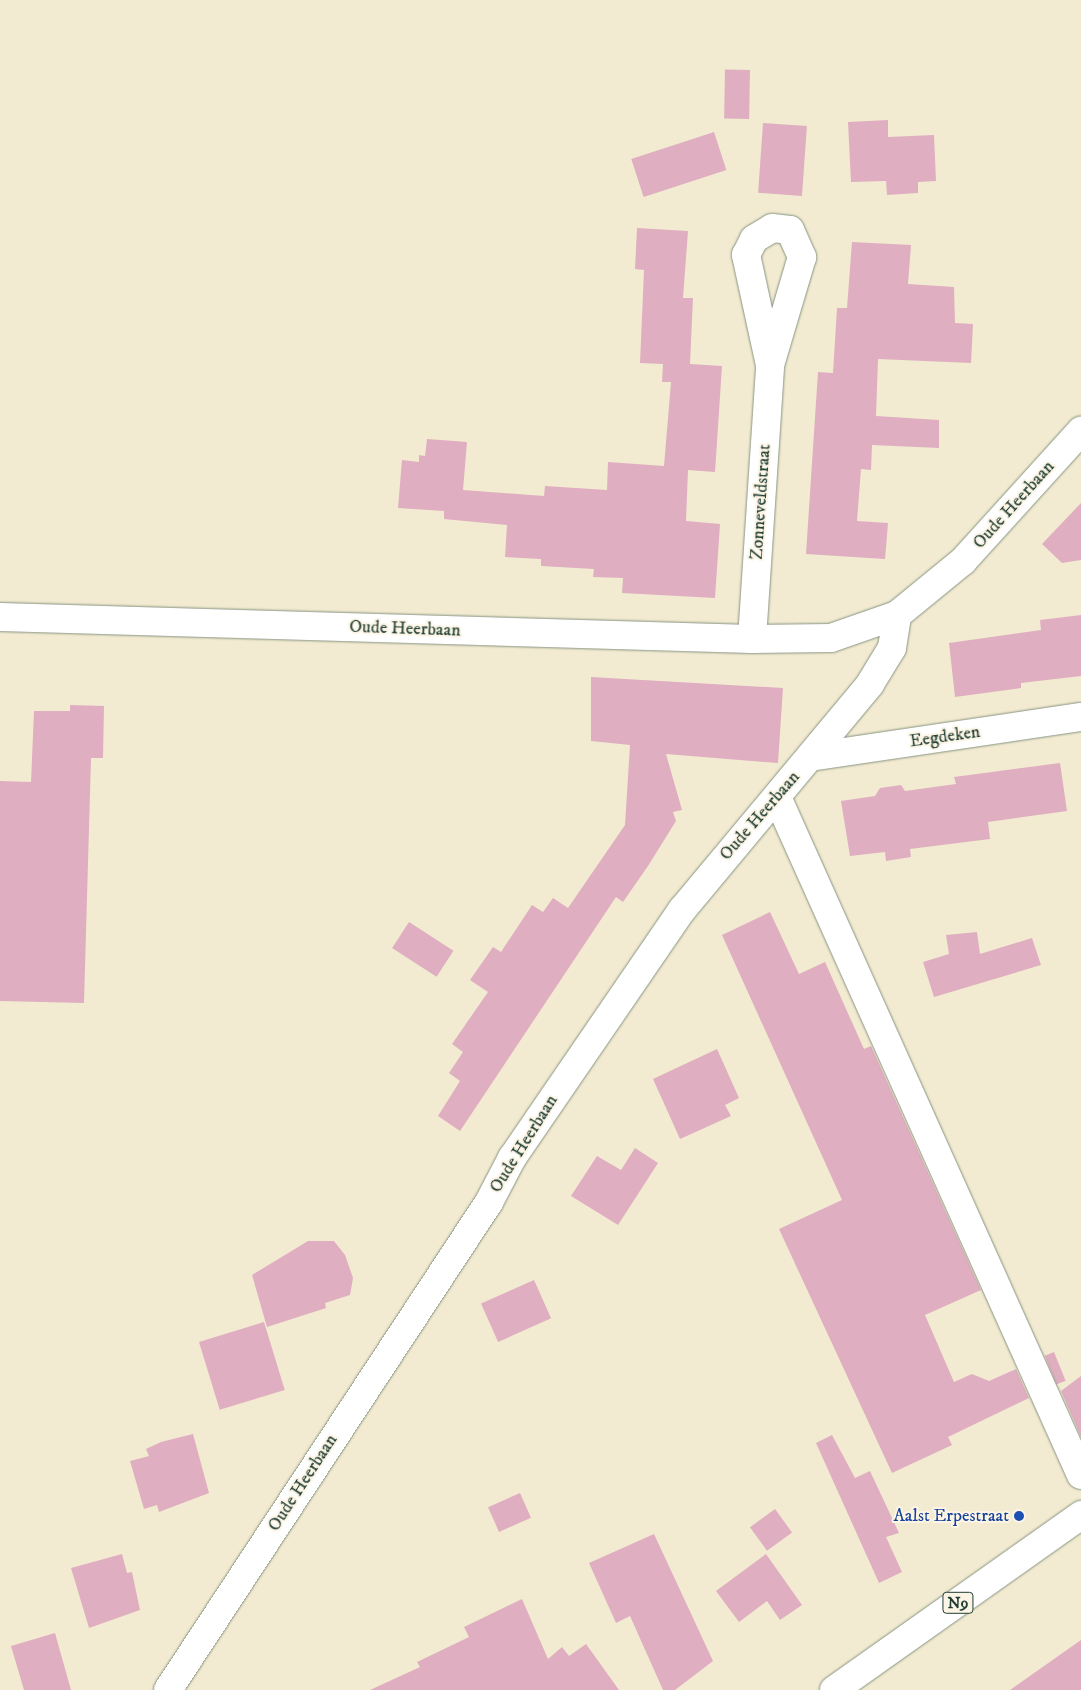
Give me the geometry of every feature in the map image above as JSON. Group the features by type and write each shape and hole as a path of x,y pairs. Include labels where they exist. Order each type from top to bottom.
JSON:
{"street":[{"name":"Zonneveldstraat","path":"752,639 770,365"},
{"name":"Oude Heerbaan","path":"0,617 752,639 831,638 897,615 963,561 1081,431"},
{"name":"Oude Heerbaan","path":"168,1690 592,1039 697,889 777,797 870,684 892,648 897,615"},
{"name":"Eegdeken","path":"810,757 1081,717"},
{"path":"777,797 1081,1475"},
{"name":"N9","path":"834,1690 1081,1516"}],"building":[{"path":"725,70 750,70 749,119 724,119"},
{"path":"888,120 888,137 934,135 936,181 918,182 918,193 887,195 886,181 851,182 848,122"},
{"path":"763,123 807,126 802,196 758,193"},
{"path":"714,132 726,170 644,197 631,159"},
{"path":"637,228 688,231 683,298 693,298 690,364 722,366 715,472 688,470 686,521 720,524 715,598 622,593 623,578 593,577 594,569 541,566 541,559 505,557 507,525 444,519 444,511 398,508 402,460 419,462 419,455 425,456 427,439 467,442 463,490 544,496 545,486 607,490 608,462 664,466 671,382 662,382 663,364 640,363 644,270 635,269"},
{"path":"852,242 911,245 908,284 954,287 955,323 973,324 971,363 878,359 876,416 939,420 939,448 872,445 871,470 861,469 857,521 888,523 885,559 806,554 818,372 833,373 837,308 847,308"},
{"path":"1081,503 1081,560 1062,563 1042,544"},
{"path":"1081,615 1081,676 1021,683 1021,688 955,697 949,643 1041,630 1040,620"},
{"path":"591,677 783,688 778,763 666,754 682,810 673,812 676,821 623,902 616,897 460,1131 438,1116 460,1081 449,1073 463,1052 452,1044 488,992 470,980 493,947 501,952 532,905 543,912 553,898 568,908 625,825 630,745 591,741"},
{"path":"70,705 104,706 103,758 91,758 84,1003 0,1001 0,781 31,782 34,711 70,711"},
{"path":"1060,763 1067,811 988,822 990,839 910,849 911,857 886,861 885,852 850,856 841,801 875,796 880,788 901,785 905,791 956,784 954,777"},
{"path":"770,912 799,974 825,962 864,1049 871,1046 981,1290 925,1315 954,1382 972,1374 989,1381 1016,1369 1029,1398 948,1437 952,1445 892,1473 779,1229 842,1200 722,935"},
{"path":"409,922 453,951 437,977 392,948"},
{"path":"977,932 980,954 1032,938 1041,965 934,997 923,962 949,954 946,935"},
{"path":"717,1049 739,1098 725,1105 731,1116 680,1139 653,1079"},
{"path":"635,1148 658,1163 618,1225 571,1196 597,1156 621,1170"},
{"path":"308,1241 334,1241 345,1255 353,1278 350,1295 325,1303 326,1308 267,1327 252,1275"},
{"path":"534,1280 551,1318 498,1342 481,1304"},
{"path":"264,1322 285,1390 220,1410 199,1342"},
{"path":"1054,1352 1066,1381 1056,1384 1045,1356"},
{"path":"1081,1376 1081,1437 1061,1391"},
{"path":"193,1434 209,1493 159,1512 157,1505 144,1509 130,1461 149,1456 146,1449 161,1442"},
{"path":"832,1435 855,1478 870,1471 899,1533 886,1537 902,1572 879,1583 816,1443"},
{"path":"520,1493 531,1518 499,1532 488,1507"},
{"path":"775,1509 792,1532 767,1551 750,1527"},
{"path":"654,1534 713,1661 675,1690 663,1690 630,1616 616,1623 589,1563"},
{"path":"122,1554 127,1573 132,1572 140,1610 89,1628 71,1568"},
{"path":"766,1554 802,1605 780,1620 767,1601 739,1622 716,1591"},
{"path":"522,1599 548,1659 562,1647 569,1656 586,1644 619,1690 370,1690 420,1667 417,1662 469,1637 464,1627"},
{"path":"55,1633 71,1690 24,1690 11,1646"},
{"path":"1081,1640 1081,1690 1010,1690"}],"place":[{"name":"Aalst Erpestraat","path":"1019,1516"}]}
